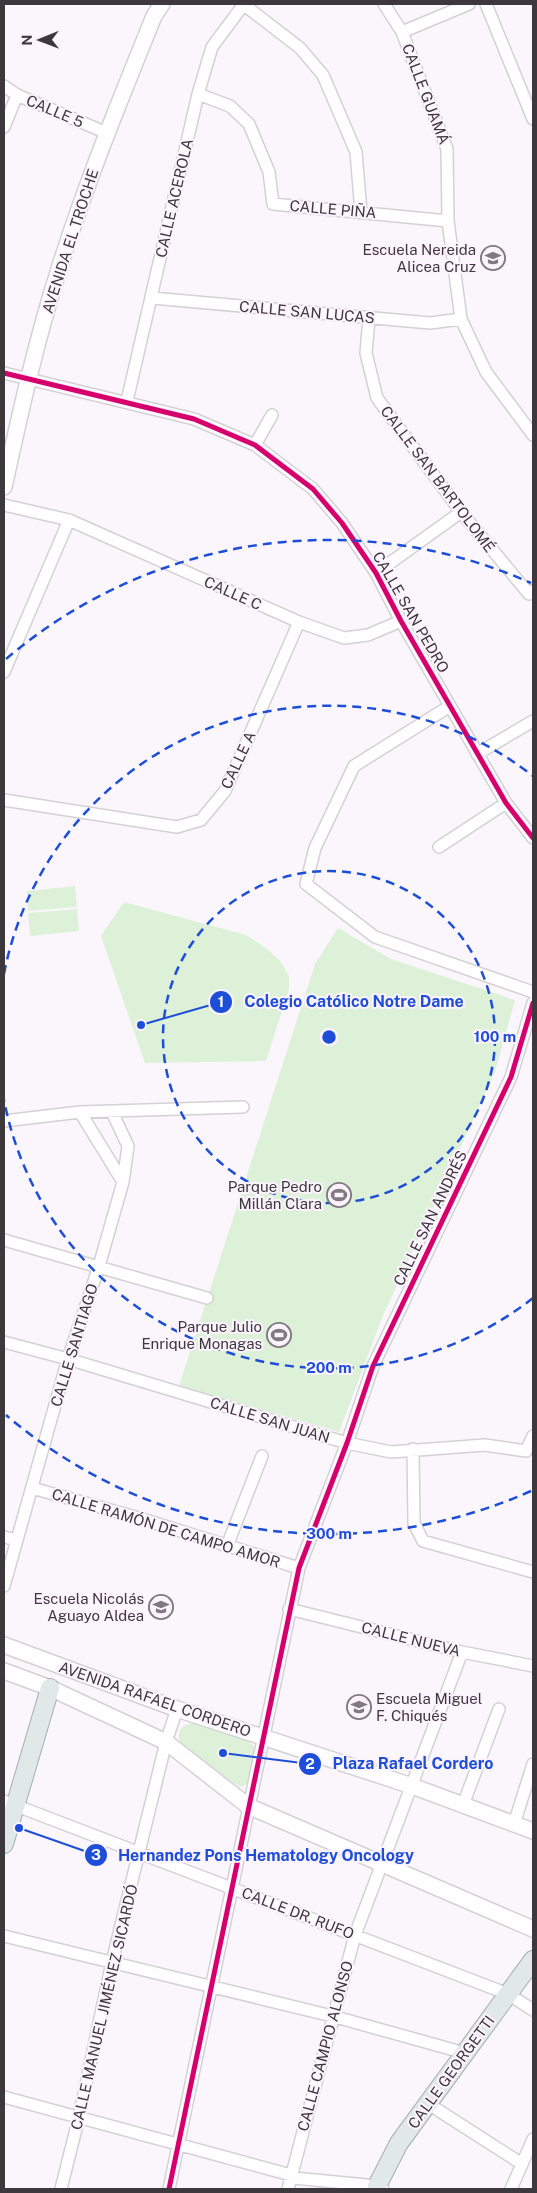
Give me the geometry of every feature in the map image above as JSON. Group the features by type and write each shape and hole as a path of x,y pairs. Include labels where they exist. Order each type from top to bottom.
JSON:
{"main road":[{"name":"AVENIDA EL TROCHE","path":"4,487 28,378 59,269 107,133 154,16 162,4"},
{"name":"AVENIDA RAFAEL CORDERO","path":"4,1645 177,1709 412,1786 533,1831"},
{"name":"AVENIDA RAFAEL CORDERO","path":"4,1671 50,1688 166,1742 248,1806 533,1929"},
{"path":"4,1844 9,1803 50,1688"},
{"name":"CALLE GEORGETTI","path":"379,2188 399,2143 533,1960"}],"street":[{"path":"243,4 300,48 323,75 356,152 361,212"},
{"name":"CALLE ACEROLA","path":"126,401 152,298 198,94 212,47 243,4"},
{"name":"CALLE GUAMÁ","path":"384,4 402,32 447,149 448,221 461,319 486,372 533,435"},
{"path":"402,32 469,4"},
{"path":"486,4 533,119"},
{"name":"CALLE 5","path":"4,86 17,95 107,133"},
{"name":"CALLE PIÑA","path":"198,94 230,106 249,124 269,172 273,204 448,221"},
{"path":"4,127 17,95"},
{"name":"CALLE SAN LUCAS","path":"152,298 430,323 461,319"},
{"name":"CALLE SAN BARTOLOMÉ","path":"369,318 366,353 377,398 461,512 529,594 533,591"},
{"name":"CALLE SAN PEDRO","path":"4,373 194,419 255,445 313,489 342,523 376,573 401,621 506,803 533,838"},
{"path":"255,445 272,415"},
{"name":"CALLE C","path":"4,505 69,520 299,622 344,638 368,635 401,621"},
{"path":"376,573 461,512"},
{"path":"4,672 69,520"},
{"name":"CALLE A","path":"4,800 177,827 201,820 225,791 299,622"},
{"path":"450,706 354,766 315,848 306,884 375,937 533,992"},
{"path":"478,754 533,721"},
{"path":"439,847 506,803"},
{"name":"CALLE SAN ANDRÉS","path":"169,2189 212,1988 230,1888 299,1568 348,1443 373,1366 511,1077 533,1003"},
{"path":"4,1121 80,1112 243,1107"},
{"path":"80,1112 122,1182"},
{"name":"CALLE SANTIAGO","path":"4,1586 68,1359 98,1266 122,1182 128,1146 112,1112"},
{"path":"4,1240 207,1298"},
{"name":"CALLE SAN JUAN","path":"4,1342 68,1359 348,1443 391,1452 485,1444 526,1451 533,1436"},
{"path":"413,1449 414,1523 423,1541 533,1572"},
{"path":"227,1546 262,1456"},
{"name":"CALLE RAMÓN DE CAMPO AMOR","path":"32,1488 299,1568"},
{"path":"4,1537 17,1540"},
{"name":"CALLE NUEVA","path":"289,1610 462,1652 533,1666"},
{"name":"CALLE CAMPIO ALONSO","path":"288,2189 332,2016 355,1935 462,1652"},
{"name":"CALLE MANUEL JIMÉNEZ SICARDÓ","path":"61,2189 79,2117 112,1962 166,1742 177,1709"},
{"path":"463,1805 499,1709"},
{"path":"514,1824 533,1764"},
{"name":"CALLE DR. RUFO","path":"9,1803 508,1994 533,2010"},
{"path":"4,1936 332,2016 466,2052"},
{"path":"4,2097 292,2175 294,2178 379,2188"},
{"path":"427,2103 522,2164"},
{"path":"512,2189 533,2140"}],"green space":[{"path":"75,886 77,907 28,911 27,891"},
{"path":"124,902 246,935 266,948 281,962 289,976 289,989 266,1061 145,1063 101,936"},
{"path":"77,909 79,931 30,936 28,913"},
{"name":"Parque Pedro Millán Clara","path":"338,928 391,959 515,1000 495,1072 382,1318 339,1432 179,1386 315,964"},
{"path":"192,1723 248,1741 254,1746 255,1755 248,1784 240,1787 181,1746 179,1734 181,1728"}],"cycle path":[{"path":"4,373 194,419 255,445 313,489 342,523 376,573 401,621 506,803 533,838"},
{"path":"169,2189 299,1568 347,1443 373,1366 511,1077 533,1003"}],"place":[{"name":"Escuela Nereida Alicea Cruz","path":"493,258"},
{"name":"Colegio Católico Notre Dame","path":"141,1025"},
{"name":"Parque Pedro Millán Clara","path":"339,1195"},
{"name":"Parque Julio Enrique Monagas","path":"279,1335"},
{"name":"Escuela Nicolás Aguayo Aldea","path":"161,1607"},
{"name":"Escuela Miguel F. Chiqués","path":"359,1707"},
{"name":"Plaza Rafael Cordero","path":"223,1753"},
{"name":"Hernandez Pons Hematology Oncology","path":"19,1828"}]}
